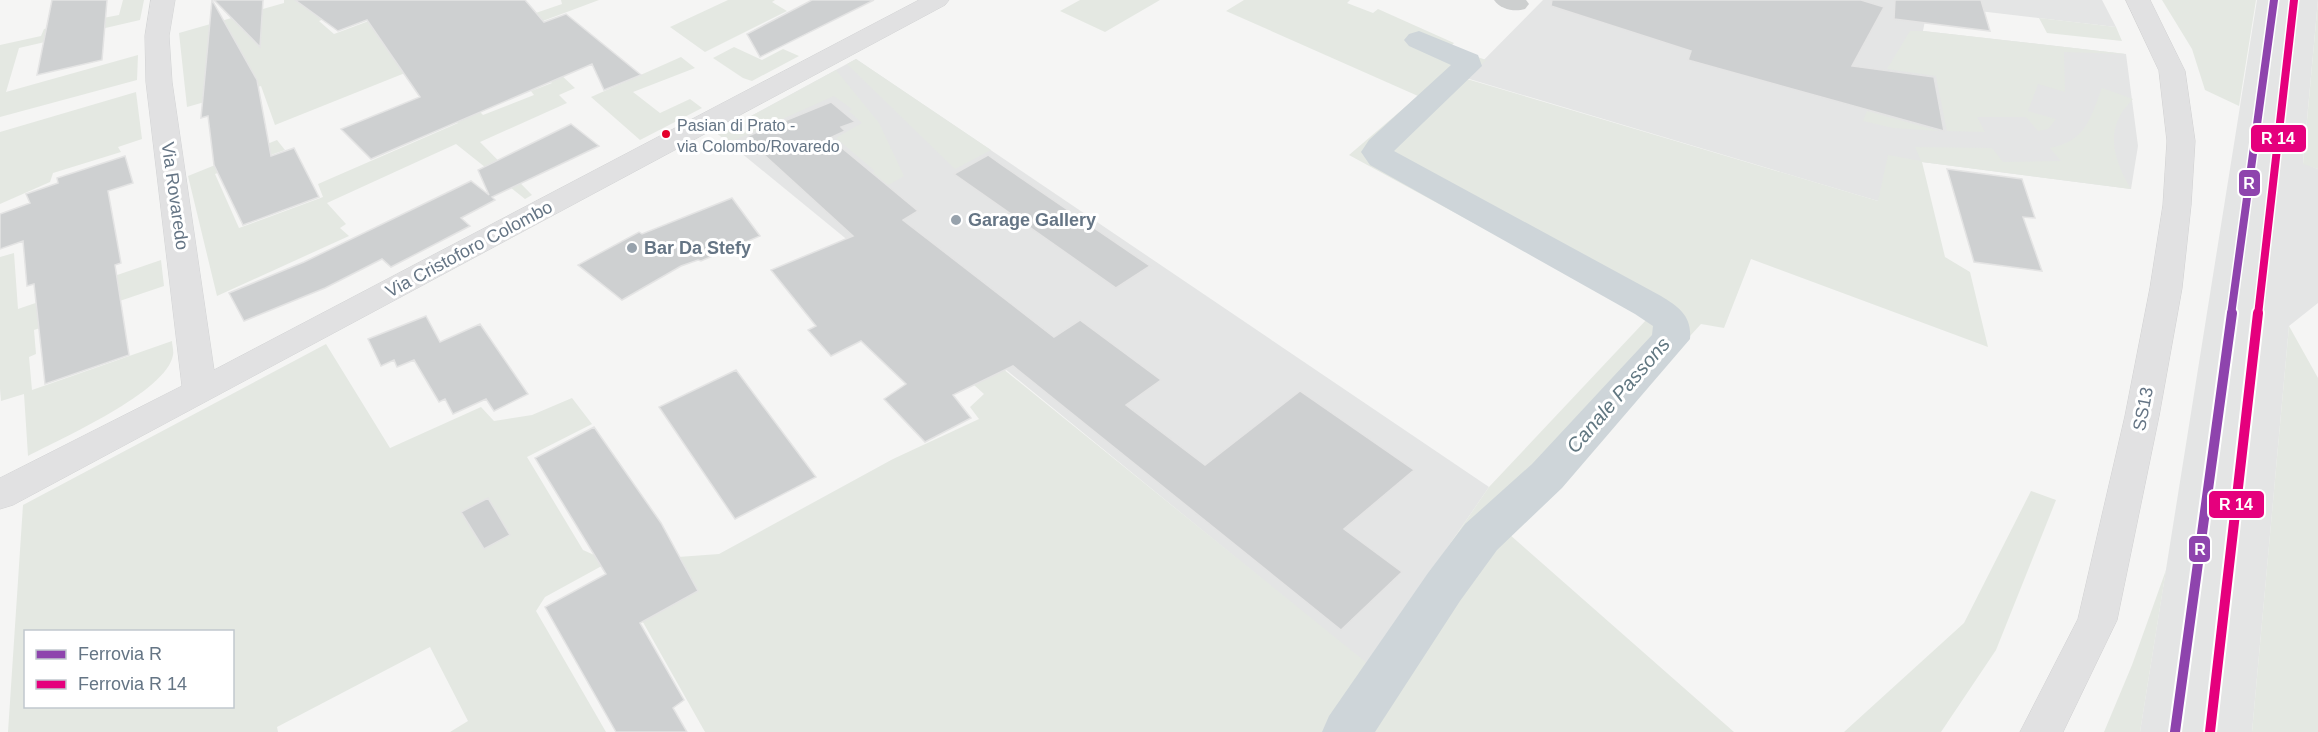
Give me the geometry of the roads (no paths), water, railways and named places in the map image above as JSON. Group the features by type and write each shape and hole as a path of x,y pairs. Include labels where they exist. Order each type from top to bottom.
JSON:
{"main road":[{"name":"Via Rovaredo","path":"163,0 158,36 159,82 200,392"},
{"name":"Via Cristoforo Colombo","path":"0,495 200,392 937,0"},
{"name":"SS13","path":"2041,732 2097,620 2142,416 2166,288 2178,205 2181,141 2172,71 2138,0"}],"waterway":[{"name":"Canale Passons","path":"1347,732 1444,587 1481,537 1547,476 1671,339 1672,327 1668,318 1648,305 1382,158 1377,152 1380,147 1467,66 1467,61 1419,40"}],"rail line":[{"name":"R","path":"2175,732 2274,0"}],"place":[{"name":"Pasian di Prato - via Colombo/Rovaredo","path":"666,134"},
{"name":"Garage Gallery","path":"956,220"},
{"name":"Bar Da Stefy","path":"632,248"}]}
